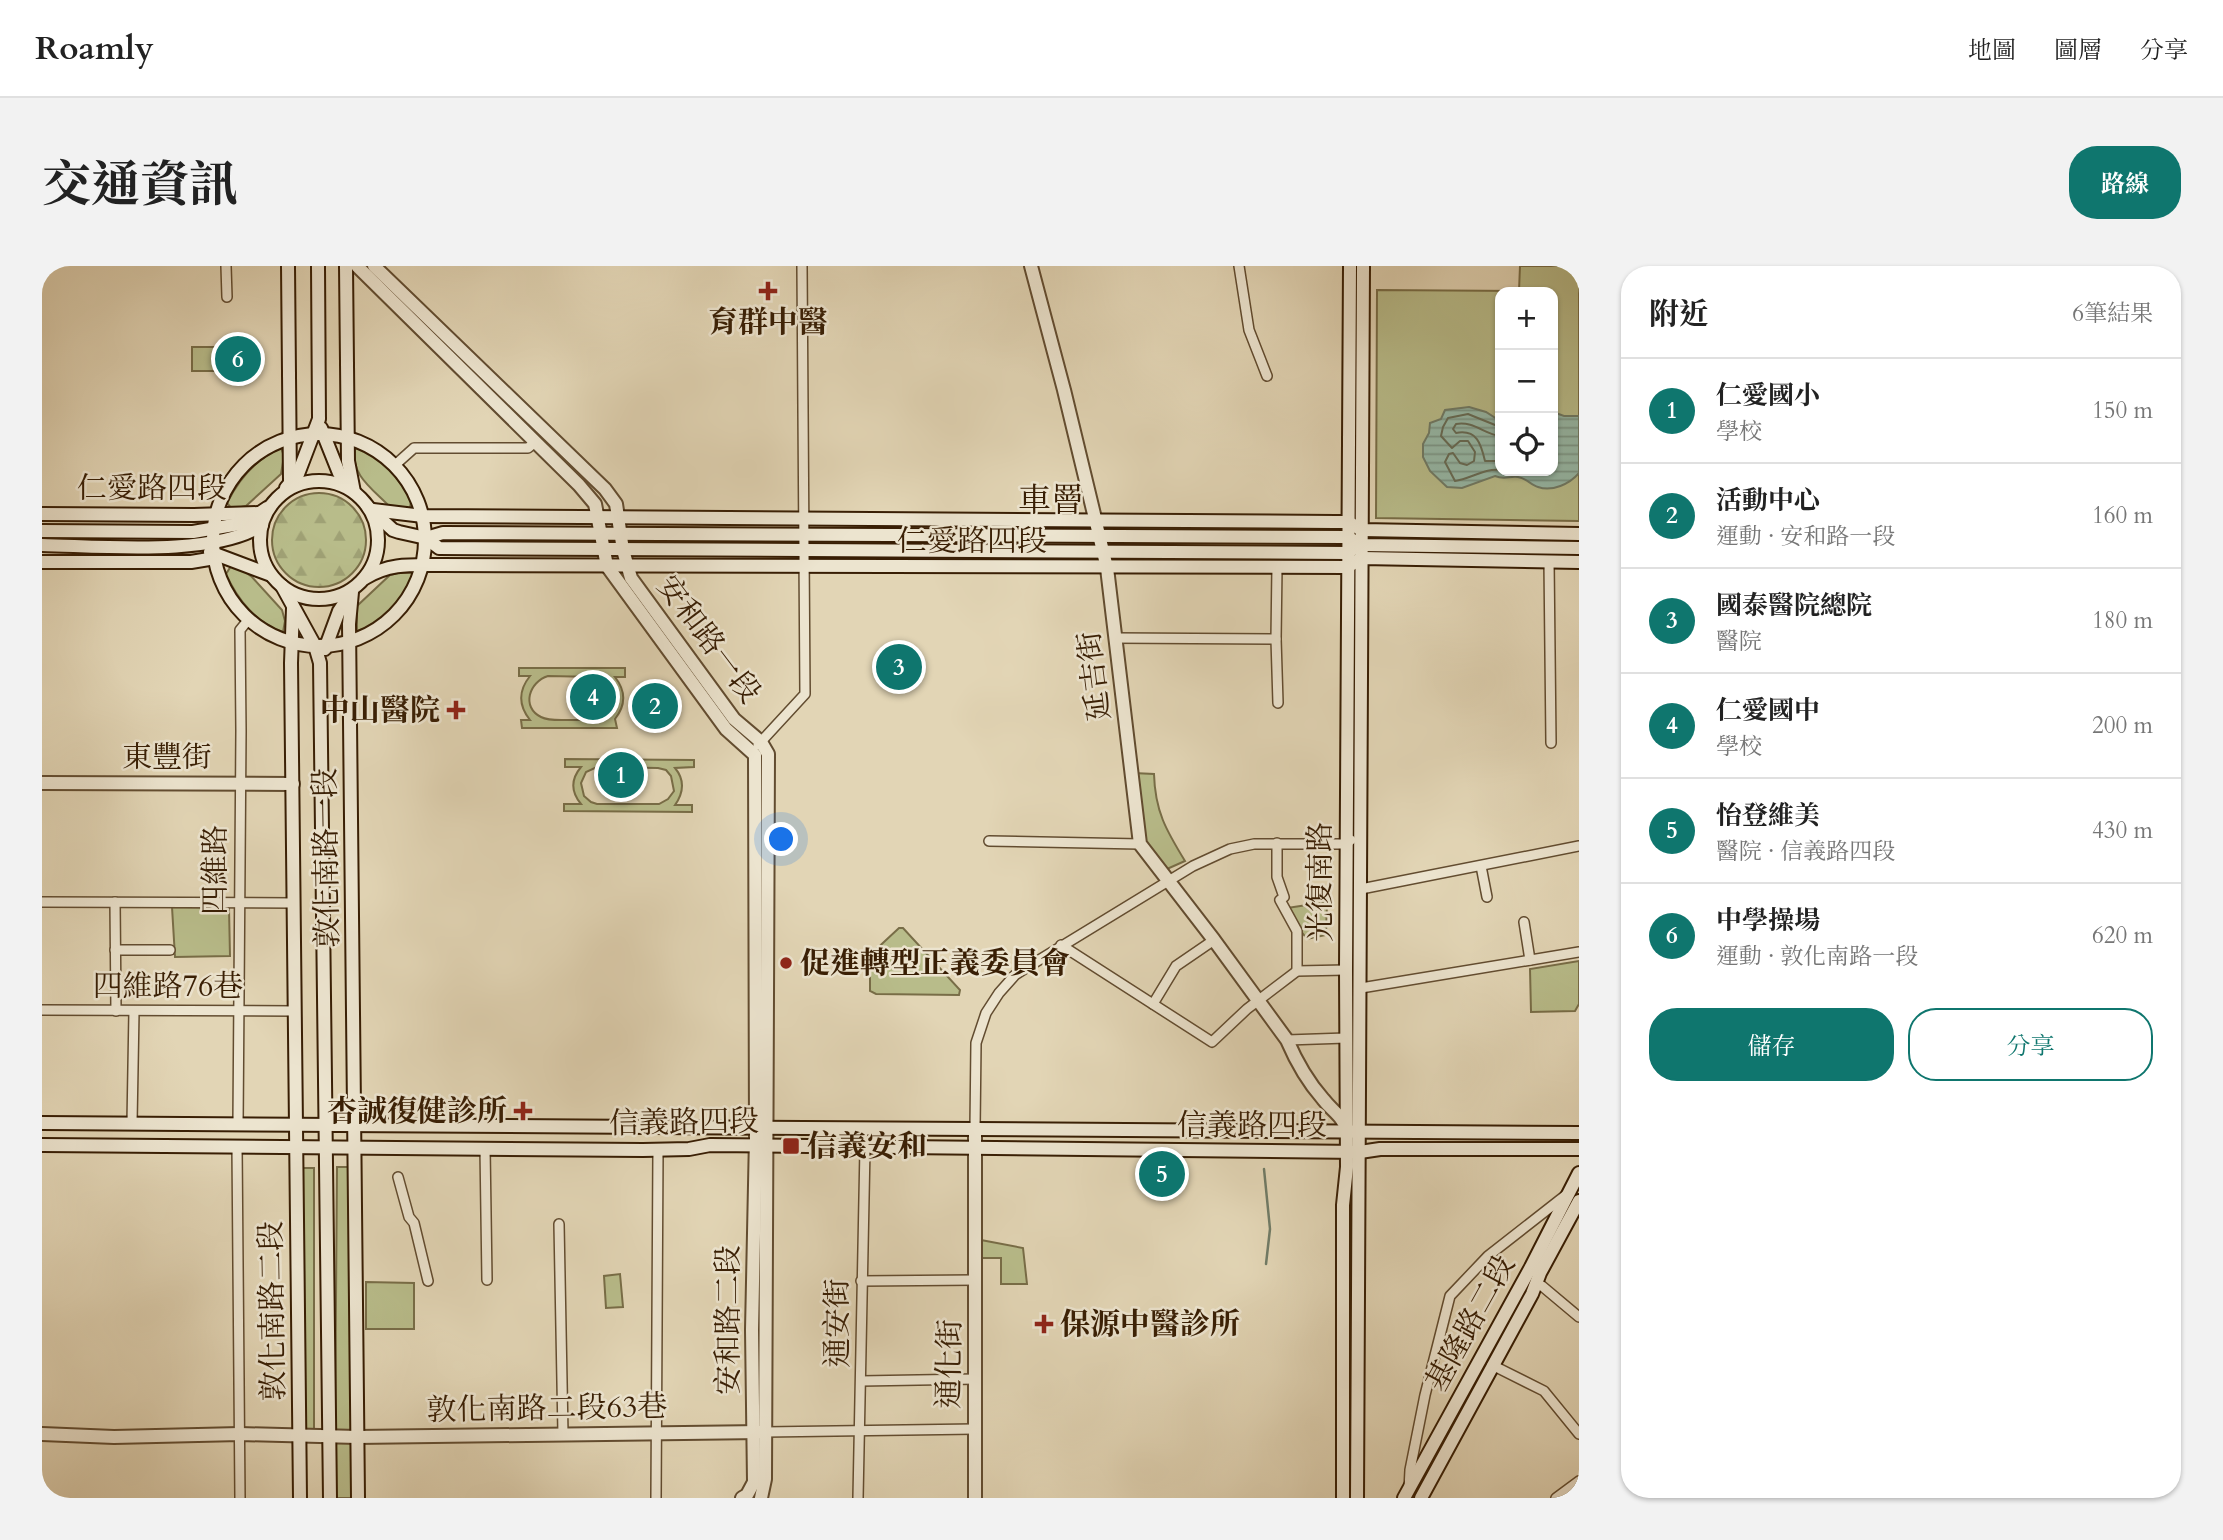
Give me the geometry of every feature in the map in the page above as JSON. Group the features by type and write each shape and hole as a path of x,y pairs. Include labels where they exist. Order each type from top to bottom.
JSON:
{"main road":[{"path":"288,266 290,482"},
{"path":"318,266 319,435 339,473 371,509 377,527 378,548 376,558 358,585 347,592 325,599 302,597 282,586 271,575 261,551 265,514 298,474 319,435"},
{"path":"346,266 348,461 354,492"},
{"name":"安和路一段","path":"357,266 579,485 595,504 607,566 726,729 756,746"},
{"name":"安和路一段","path":"374,266 605,489 616,504 627,566 640,592 756,746 761,1137"},
{"name":"延吉街","path":"1031,266 1104,552 1140,844"},
{"name":"光復南路","path":"1350,266 1346,1038 1353,1130"},
{"name":"光復南路","path":"1357,1498 1353,1130 1361,988 1363,266"},
{"path":"319,435 349,438 372,448 395,465 412,489 423,516 426,538 423,565 410,596 396,613 375,630 349,641 321,645 292,642 268,633 249,619 228,593 219,574 214,551 215,522 230,482 242,468 259,453 290,439 319,435"},
{"path":"282,494 295,486 325,481 354,492"},
{"name":"仁愛路四段","path":"371,509 423,516 1348,522 1362,530 1579,534"},
{"name":"仁愛路四段","path":"371,509 393,530 426,538 439,548 1104,552 1579,548"},
{"name":"仁愛路四段","path":"42,514 215,522 265,514"},
{"name":"仁愛路四段","path":"42,562 191,562 244,534 265,514"},
{"name":"仁愛路四段","path":"42,531 193,532 215,522"},
{"name":"仁愛路四段","path":"426,538 443,533 1348,537 1362,551 1579,562"},
{"name":"仁愛路四段","path":"42,545 193,546 214,551 271,575"},
{"path":"1348,568 1362,551"},
{"name":"仁愛路四段","path":"358,585 380,570 393,566 423,565 1348,568"},
{"name":"敦化南路一段","path":"355,1125 349,610 358,585"},
{"name":"敦化南路一段","path":"325,1146 321,645 339,611 358,585"},
{"name":"敦化南路一段","path":"282,586 293,608 321,645"},
{"name":"敦化南路一段","path":"293,608 297,1124"},
{"name":"東豐街","path":"42,783 293,784"},
{"path":"1140,844 1287,1040 1292,1053 1323,1100 1341,1115 1353,1130"},
{"name":"信義路四段","path":"42,1123 355,1125 761,1137 975,1128 1579,1133"},
{"name":"敦化南路二段","path":"297,1124 300,1498"},
{"path":"355,1125 358,1498"},
{"name":"通化街","path":"975,1128 975,1498"},
{"name":"信義路四段","path":"42,1145 659,1150 709,1146 761,1137 865,1148 1353,1152 1380,1149 1579,1149"},
{"name":"安和路二段","path":"761,1137 760,1432 765,1483 761,1498"},
{"name":"敦化南路二段","path":"325,1146 330,1498"},
{"name":"光復南路","path":"1343,1498 1343,1227 1353,1152"},
{"name":"基隆路二段","path":"1421,1498 1536,1284 1573,1197 1579,1173"},
{"name":"基隆路二段","path":"1406,1493 1531,1267 1573,1197"},
{"name":"安和路二段","path":"742,1498 747,1495 754,1482 760,1432"},
{"name":"敦化南路二段63巷","path":"42,1434 114,1437 240,1434 357,1437 760,1432"}],"street":[{"path":"226,266 227,297"},
{"path":"756,746 805,694 802,266"},
{"path":"1239,266 1249,330 1267,376"},
{"path":"395,465 414,448 528,448 535,442"},
{"path":"1549,561 1552,743"},
{"path":"1277,567 1278,703"},
{"name":"四維路","path":"238,1124 240,630 249,619"},
{"path":"1115,638 1276,639"},
{"path":"975,1128 975,1051 986,1013 1015,975 1193,866 1230,849 1277,843 1346,844 1361,831"},
{"path":"989,841 1140,844"},
{"path":"1277,843 1278,877 1284,897 1280,900 1297,931 1297,971"},
{"path":"1361,889 1579,846"},
{"path":"1481,866 1487,897"},
{"path":"42,902 294,903"},
{"path":"115,902 116,1011"},
{"path":"1524,922 1530,960"},
{"path":"1153,1004 1176,966 1214,940"},
{"path":"1061,945 1212,1042 1257,1001 1297,971 1346,970"},
{"path":"116,950 170,950"},
{"path":"1361,988 1579,952"},
{"name":"四維路76巷","path":"42,1010 295,1011"},
{"path":"132,1123 134,1011"},
{"path":"1287,1040 1346,1038"},
{"path":"237,1146 240,1498"},
{"path":"485,1148 487,1280"},
{"name":"通安街","path":"858,1498 865,1148"},
{"path":"656,1493 655,1329 659,1150"},
{"path":"398,1177 409,1217 414,1223 428,1281"},
{"path":"1406,1493 1425,1395 1450,1296 1488,1256 1573,1197"},
{"path":"559,1224 563,1434"},
{"path":"861,1281 976,1280"},
{"path":"1536,1284 1579,1317"},
{"path":"1492,1365 1544,1391 1579,1434"},
{"path":"861,1381 976,1379"},
{"path":"760,1432 975,1429"},
{"path":"1556,1498 1579,1481"}],"green space":[{"path":"1520,266 1579,266 1579,521 1376,518 1377,290 1495,291 1495,476 1558,476 1558,287 1519,287"},
{"path":"192,347 215,347 215,371 192,371"},
{"path":"222,347 254,347 254,370 223,371"},
{"path":"281,448 284,456 281,474 246,506 232,509 227,503 243,478 263,458"},
{"path":"355,449 375,457 396,476 411,501 410,508 390,507 364,481 354,458"},
{"path":"319,493 337,497 352,507 362,522 366,540 362,558 352,573 337,583 319,587 301,583 286,573 276,558 272,540 276,522 286,507 301,497"},
{"path":"231,566 240,568 252,577 282,610 285,621 283,632 264,623 248,609 226,574"},
{"path":"390,575 413,575 398,602 375,623 357,631 357,606"},
{"path":"519,668 625,668 625,677 615,677 623,698 615,719 617,728 522,728 521,720 530,720 523,709 521,698 523,687 530,676 519,676","holes":["548,676 597,677 607,681 614,691 615,701 613,709 601,718 551,720 541,717 531,707 529,701 532,689 541,679"]},
{"path":"565,759 694,760 694,767 675,768 682,786 675,805 692,805 692,812 564,811 564,804 581,804 575,795 574,786 575,776 581,767 565,767","holes":["597,767 666,770 671,776 674,791 668,799 659,804 597,804 584,796 581,783 586,772"]},
{"path":"1133,773 1154,774 1163,820 1185,861 1167,869 1143,843"},
{"path":"1327,902 1326,935 1307,939 1287,908"},
{"path":"172,907 229,908 230,956 175,957"},
{"path":"899,928 903,928 960,990 959,995 876,994 870,991 870,955"},
{"path":"1579,961 1579,1004 1575,1011 1531,1012 1530,969"},
{"path":"337,1167 350,1167 353,1432 335,1433"},
{"path":"302,1168 314,1168 314,1430 305,1430"},
{"path":"981,1240 1023,1248 1027,1284 1001,1284 1001,1258 982,1258"},
{"path":"620,1274 623,1307 606,1308 604,1276"},
{"path":"366,1282 414,1283 414,1329 366,1329"},
{"path":"353,1440 353,1498 336,1498 334,1441"}],"water":[{"path":"1469,407 1495,418 1495,476 1462,488 1447,487 1430,471 1423,457 1423,444 1429,433 1430,423 1441,419 1445,410"},
{"path":"1558,414 1579,416 1579,473 1575,477 1555,488 1535,486 1521,478 1495,476 1558,476"}],"waterway":[{"path":"1264,1169 1270,1229 1266,1264"}],"place":[{"name":"育群中醫","path":"768,291"},
{"name":"中學操場","path":"238,359"},
{"name":"國泰醫院總院","path":"899,667"},
{"name":"仁愛國中","path":"593,697"},
{"name":"活動中心","path":"655,706"},
{"name":"中山醫院","path":"456,710"},
{"name":"仁愛國小","path":"621,775"},
{"name":"促進轉型正義委員會","path":"786,963"},
{"name":"杏誠復健診所","path":"523,1111"},
{"name":"信義安和","path":"791,1146"},
{"name":"怡登維美","path":"1162,1174"},
{"name":"保源中醫診所","path":"1044,1324"}],"district":[{"name":"車罾","path":"1051,499"}]}
